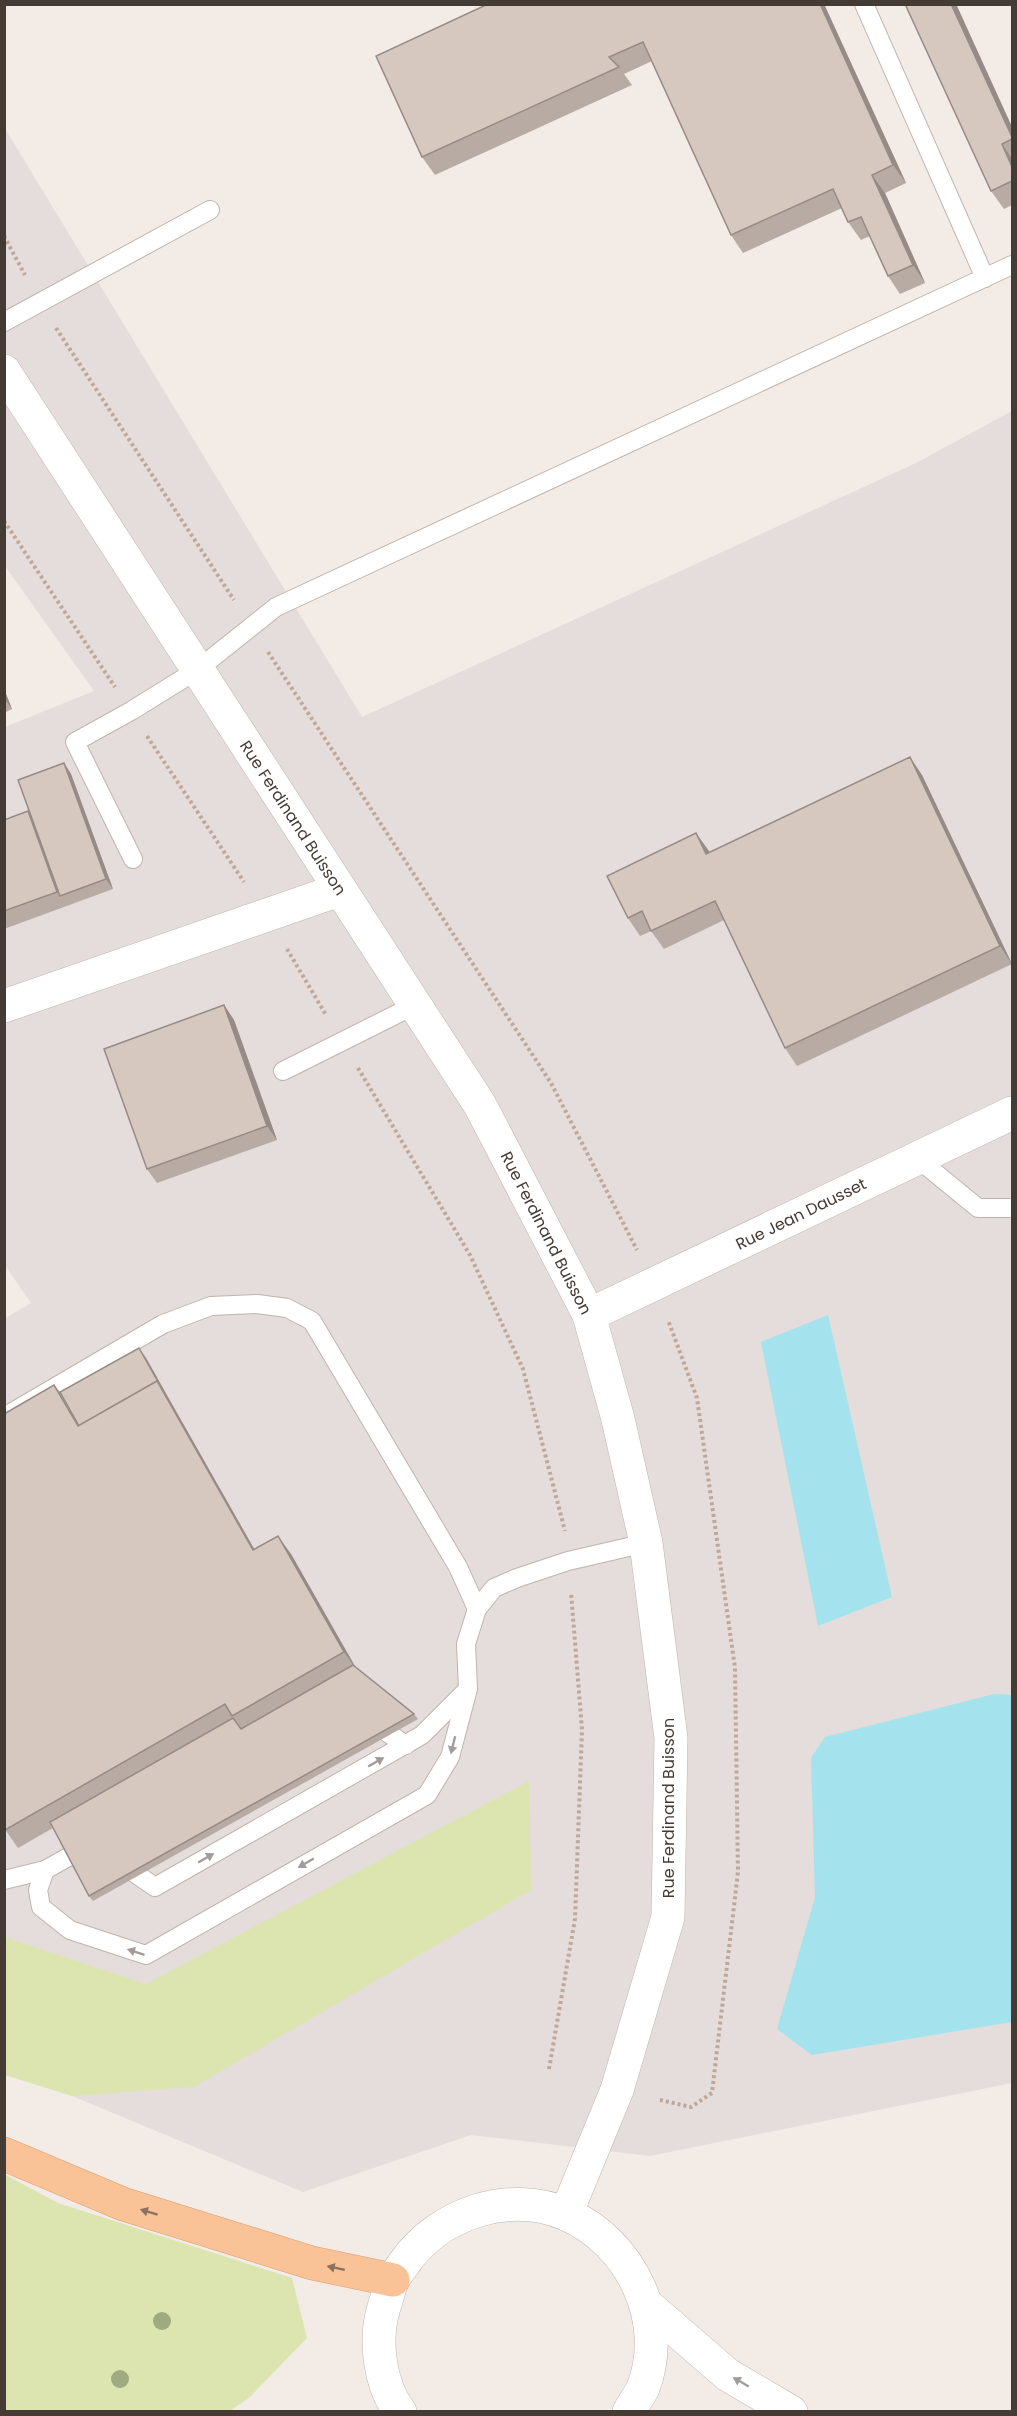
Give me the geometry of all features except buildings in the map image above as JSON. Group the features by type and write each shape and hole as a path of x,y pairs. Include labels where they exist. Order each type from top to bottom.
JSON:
{"main road":[{"path":"4,2154 123,2204 312,2263 393,2280"}],"street":[{"name":"Rue Ferdinand Buisson","path":"4,371 480,1105 589,1315 618,1419 646,1543 671,1738 668,1917 617,2090 566,2214"},
{"path":"4,1006 339,890"},
{"name":"Rue Jean Dausset","path":"589,1315 1012,1113"},
{"path":"391,2409 380,2364 380,2321 393,2280 416,2247 448,2222 486,2207 526,2205 566,2214 602,2236 629,2267 646,2305 651,2347 643,2388 629,2412"},
{"path":"646,2305 728,2375 791,2412"}],"lane":[{"path":"864,4 985,278"},
{"path":"4,322 210,210"},
{"path":"133,859 75,742 197,670 276,607 1012,265"},
{"path":"283,1071 415,1005"},
{"path":"917,1158 978,1208 1012,1208"},
{"path":"4,1417 163,1324 211,1306 257,1304 287,1308 312,1321 458,1567 477,1609"},
{"path":"45,1870 38,1890 41,1906 70,1930 146,1955 427,1795 450,1758 468,1689 466,1644 477,1609 494,1588 568,1561 646,1543"},
{"path":"4,1880 45,1870 101,1847 155,1887 422,1735 468,1689"},
{"path":"358,1714 406,1745"}],"path":[{"path":"4,521 266,915 470,1255 523,1369 567,1539 582,1730 575,1919 549,2068"}],"shaded area":[{"path":"4,127 362,717 916,463 1012,411 1012,2083 650,2156 471,2135 303,2192 5,2068 4,1319 31,1303 4,1264 5,727 94,691 5,566"}],"green space":[{"path":"529,1781 531,1890 194,2087 72,2096 5,2075 5,1937 146,1984"},
{"path":"4,2174 58,2203 292,2278 307,2338 250,2397 230,2411 5,2411"}],"water":[{"path":"828,1315 892,1597 818,1626 761,1342"},
{"path":"994,1694 1012,1695 1012,2022 812,2055 777,2029 815,1897 811,1758 825,1737"}]}
